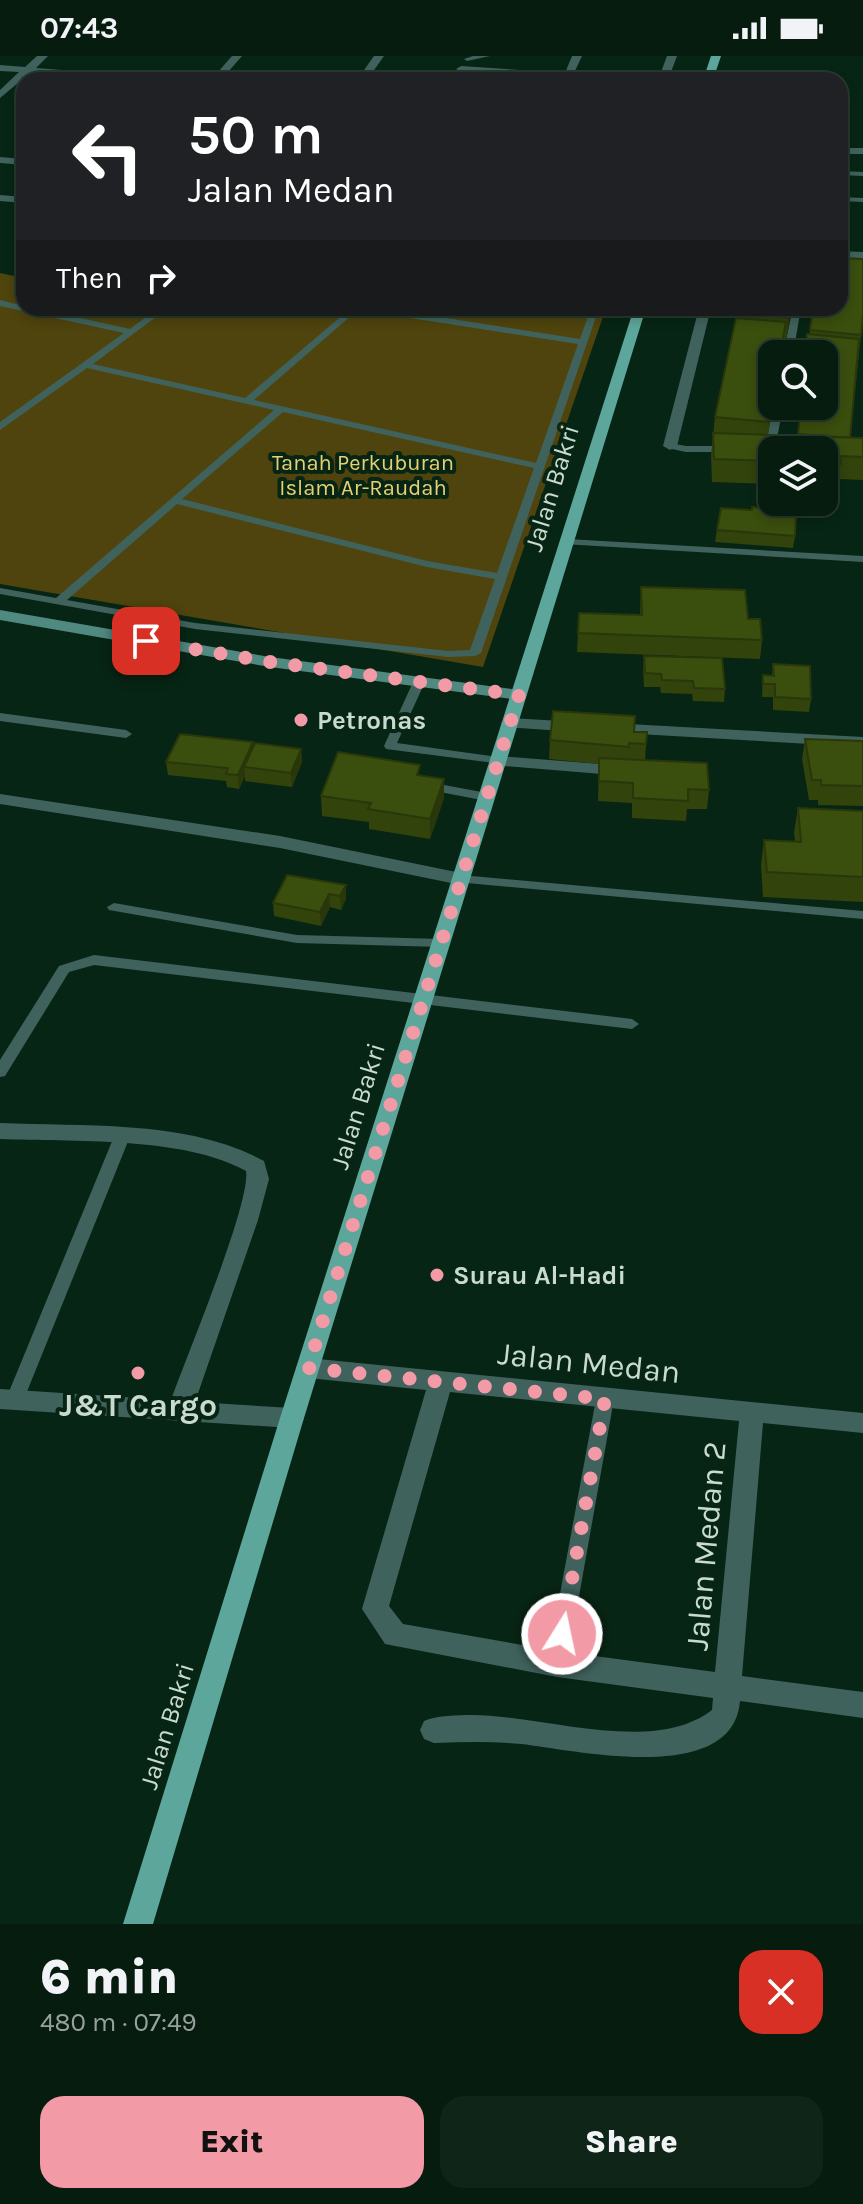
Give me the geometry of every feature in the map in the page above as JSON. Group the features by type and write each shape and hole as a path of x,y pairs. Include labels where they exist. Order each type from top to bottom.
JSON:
{"main road":[{"name":"Jalan Bakri","path":"138,1924 292,1418 638,316"}],"street":[{"path":"27,71 43,56"},
{"path":"223,72 237,56"},
{"path":"465,61 541,72"},
{"path":"0,68 39,72"},
{"path":"0,95 16,81"},
{"path":"670,446 703,316"},
{"path":"0,615 270,662 519,695"},
{"path":"510,723 863,742"},
{"path":"498,761 651,772"},
{"path":"0,799 267,839 461,879"},
{"path":"0,1131 221,1149 244,1156 256,1167 258,1179 247,1220 179,1411"},
{"name":"Jalan Medan","path":"308,1368 863,1423"},
{"path":"440,1383 375,1609 395,1635 557,1664 863,1705"},
{"path":"8,1399 292,1418"},
{"name":"Jalan Medan 2","path":"434,1730 503,1729 651,1744 675,1741 715,1728 725,1717 752,1413"}],"lane":[{"path":"465,61 487,56"},
{"path":"60,316 133,332"},
{"path":"0,427 154,316"},
{"path":"246,402 347,316"},
{"path":"416,316 582,342"},
{"path":"0,591 195,626 467,655 475,653 480,646 538,466 592,316"},
{"path":"791,340 795,316"},
{"path":"87,365 538,466"},
{"path":"59,601 280,409"},
{"path":"670,446 742,449"},
{"path":"174,500 427,564 502,577"},
{"path":"567,542 863,559"},
{"path":"419,682 390,746 498,761"},
{"path":"0,717 126,734"},
{"path":"414,783 487,797"},
{"path":"461,879 863,915"},
{"path":"114,907 297,939 441,943"},
{"path":"0,1072 64,969 94,960 632,1024"},
{"path":"8,1399 121,1139"},
{"path":"557,1664 605,1399"}],"green space":[{"name":"Tanah Perkuburan Islam Ar-Raudah","path":"0,273 16,276 16,316 603,316 483,667 0,584"}],"building":[{"path":"848,258 863,259 861,335 810,330 812,316 848,316"},
{"path":"736,318 786,322 783,340 758,340 758,420 769,422 715,417"},
{"path":"807,334 859,339 850,438 798,434 800,420 838,420 838,340 806,340"},
{"path":"713,433 803,436 758,436 758,461 714,459"},
{"path":"838,437 863,438 863,457 840,456 841,464 838,464"},
{"path":"752,507 758,508 758,516 796,516 795,536 717,530 721,508 752,510"},
{"path":"641,587 745,590 748,619 760,619 762,640 578,633 579,613 642,615"},
{"path":"644,656 722,658 725,689 694,688 693,681 662,680 661,674 645,673"},
{"path":"773,664 810,666 811,699 775,697 775,684 763,684 763,675 774,676"},
{"path":"553,711 635,716 634,732 647,732 646,744 629,743 629,747 550,740"},
{"path":"180,734 253,742 238,775 226,774 228,768 166,762"},
{"path":"805,739 863,741 863,786 821,785 821,780 812,780"},
{"path":"255,743 301,749 291,773 244,767"},
{"path":"338,752 420,765 417,775 444,779 430,819 368,809 371,803 321,796"},
{"path":"599,758 707,763 709,790 688,789 688,801 633,798 633,783 599,781"},
{"path":"798,808 863,811 863,877 767,872 764,840 801,842"},
{"path":"287,875 346,885 340,896 329,894 320,912 273,903"}],"place":[{"name":"Petronas","path":"301,720"},
{"name":"Surau Al-Hadi","path":"437,1275"},
{"name":"J&T Cargo","path":"138,1373"}],"route":[{"path":"146,641 270,662 519,695 308,1368 605,1399 562,1634"}]}
